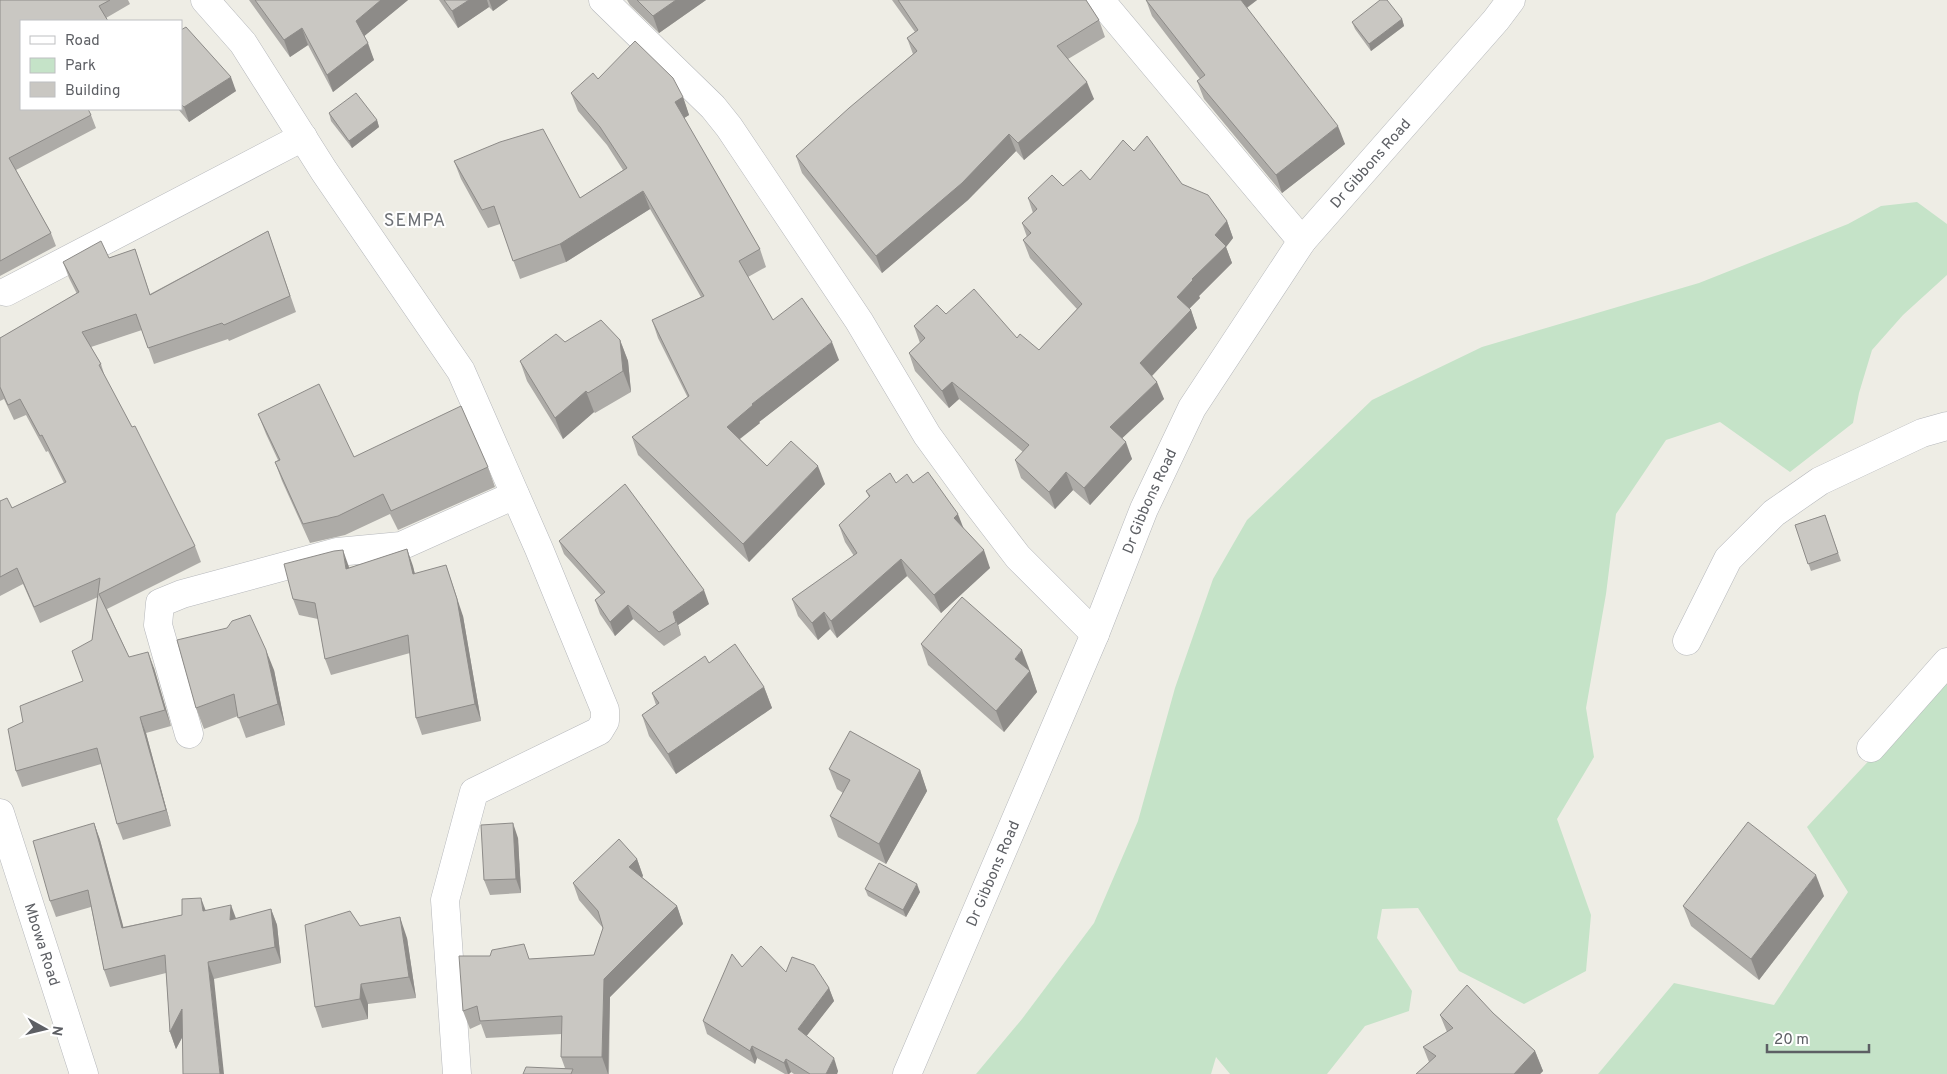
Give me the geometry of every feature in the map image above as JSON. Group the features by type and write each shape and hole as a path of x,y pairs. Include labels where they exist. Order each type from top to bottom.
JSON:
{"street":[{"path":"205,0 243,42 303,137 461,371 605,710 605,721 599,731 474,792 445,900 457,1074"},
{"path":"602,0 712,107 729,126 859,321 927,435 972,498 1018,557 1095,634"},
{"path":"1100,0 1302,241"},
{"name":"Dr Gibbons Road","path":"907,1074 1095,634 1144,509 1192,408 1302,241 1512,0"},
{"path":"6,292 303,137"},
{"path":"1687,641 1728,559 1774,513 1820,481 1922,433 1947,426"},
{"path":"189,734 158,625 160,603 182,594 336,552 401,546 515,495"},
{"path":"1870,748 1947,662"},
{"name":"Mbowa Road","path":"0,813 84,1074"}],"green space":[{"path":"1917,202 1947,224 1947,275 1903,315 1872,350 1859,393 1853,423 1790,472 1720,422 1666,440 1616,514 1606,594 1586,708 1594,757 1557,819 1591,915 1586,971 1524,1004 1459,971 1418,908 1382,909 1377,938 1412,991 1409,1011 1365,1026 1327,1074 1230,1074 1216,1057 1211,1074 976,1074 1022,1019 1094,923 1138,821 1175,688 1213,579 1247,520 1372,400 1482,347 1699,283 1848,224 1881,206"},
{"path":"1947,677 1947,1074 1598,1074 1674,983 1774,1005 1848,892 1807,827"}],"building":[{"path":"0,0 110,0 99,6 107,20 20,20 20,110 88,110 91,115 9,158 51,233 0,261"},
{"path":"255,0 381,0 356,21 368,43 327,75 302,28 284,40"},
{"path":"444,0 469,0 452,11"},
{"path":"637,0 676,0 653,16"},
{"path":"898,0 1086,0 1099,20 1057,46 1087,82 1018,143 1009,134 962,183 876,256 796,156 849,108 917,51 907,38 918,30"},
{"path":"1146,0 1241,0 1338,126 1276,175 1197,81 1205,75"},
{"path":"1380,0 1387,0 1402,19 1369,44 1352,22"},
{"path":"186,27 231,77 184,107 182,105 182,29"},
{"path":"635,41 673,78 683,97 675,102 760,249 739,261 773,320 802,298 832,342 752,404 727,427 767,466 791,441 818,466 743,544 632,437 689,396 652,320 704,296 643,191 560,244 513,261 494,206 482,210 454,161 500,142 543,129 580,198 627,168 600,127 571,93 593,73 598,79"},
{"path":"356,93 377,120 349,141 329,113"},
{"path":"1147,136 1182,184 1208,195 1227,221 1215,235 1226,246 1192,279 1177,297 1191,310 1140,363 1157,382 1110,427 1126,442 1084,488 1066,472 1049,492 1015,460 1029,445 952,382 942,391 909,353 925,338 914,326 937,305 946,314 974,289 1017,338 1020,334 1039,350 1082,304 1023,240 1031,233 1022,223 1037,209 1028,198 1052,175 1063,186 1081,170 1090,180 1123,140 1134,151"},
{"path":"268,231 290,296 224,325 222,323 148,348 136,314 82,332 101,364 99,365 132,427 135,426 195,546 99,594 129,657 148,652 165,710 140,717 166,810 117,824 97,748 16,771 8,729 23,722 20,706 83,681 72,651 92,640 100,578 34,607 17,568 0,577 0,501 7,498 12,508 66,482 42,435 40,436 20,399 8,405 0,387 0,338 79,292 63,262 101,241 109,258 135,249 150,295"},
{"path":"601,320 620,340 623,371 588,393 586,391 555,418 520,361 556,334 565,342"},
{"path":"319,384 354,457 461,406 488,467 391,511 383,494 338,516 303,524 275,462 280,460 258,414"},
{"path":"928,472 958,514 954,518 984,550 934,595 901,559 831,621 824,612 812,623 792,599 857,553 839,525 870,496 866,491 890,473 896,483 907,474 913,483"},
{"path":"625,484 704,590 673,612 676,622 659,632 628,605 610,622 595,600 605,592 559,541"},
{"path":"1825,515 1838,553 1808,564 1795,525"},
{"path":"407,549 413,574 446,565 457,599 475,704 416,718 408,635 325,659 315,603 293,599 284,564 343,550 346,569"},
{"path":"962,597 1022,650 1015,659 1030,671 996,711 921,644"},
{"path":"250,615 266,650 278,704 238,718 234,694 196,708 177,640 227,628 232,621"},
{"path":"735,644 764,687 668,754 642,715 659,703 652,693 705,656 709,663"},
{"path":"850,731 920,770 879,844 830,816 850,780 829,769"},
{"path":"1748,822 1816,875 1751,959 1683,906"},
{"path":"94,823 122,928 182,915 182,899 201,898 203,911 231,905 230,920 271,909 275,947 208,962 220,1074 183,1074 182,1009 170,1032 165,955 104,970 88,890 50,901 33,841"},
{"path":"513,823 516,879 484,880 481,825"},
{"path":"619,839 637,859 629,867 677,906 604,979 602,1057 561,1057 562,1016 480,1021 477,1006 463,1011 459,956 490,956 492,950 524,944 529,959 594,955 603,928 598,911 573,883"},
{"path":"879,863 917,884 903,910 865,889"},
{"path":"350,911 360,926 400,917 409,977 361,984 360,999 315,1007 305,925"},
{"path":"761,946 786,972 792,957 814,965 829,988 798,1029 834,1058 826,1074 810,1074 786,1059 784,1063 752,1046 750,1051 703,1021 732,954 742,967"},
{"path":"1467,985 1493,1013 1535,1051 1514,1074 1416,1074 1436,1056 1423,1047 1453,1028 1440,1015"},
{"path":"526,1067 573,1069 571,1074 523,1074"}],"district":[{"name":"SEMPA","path":"415,220"}]}
